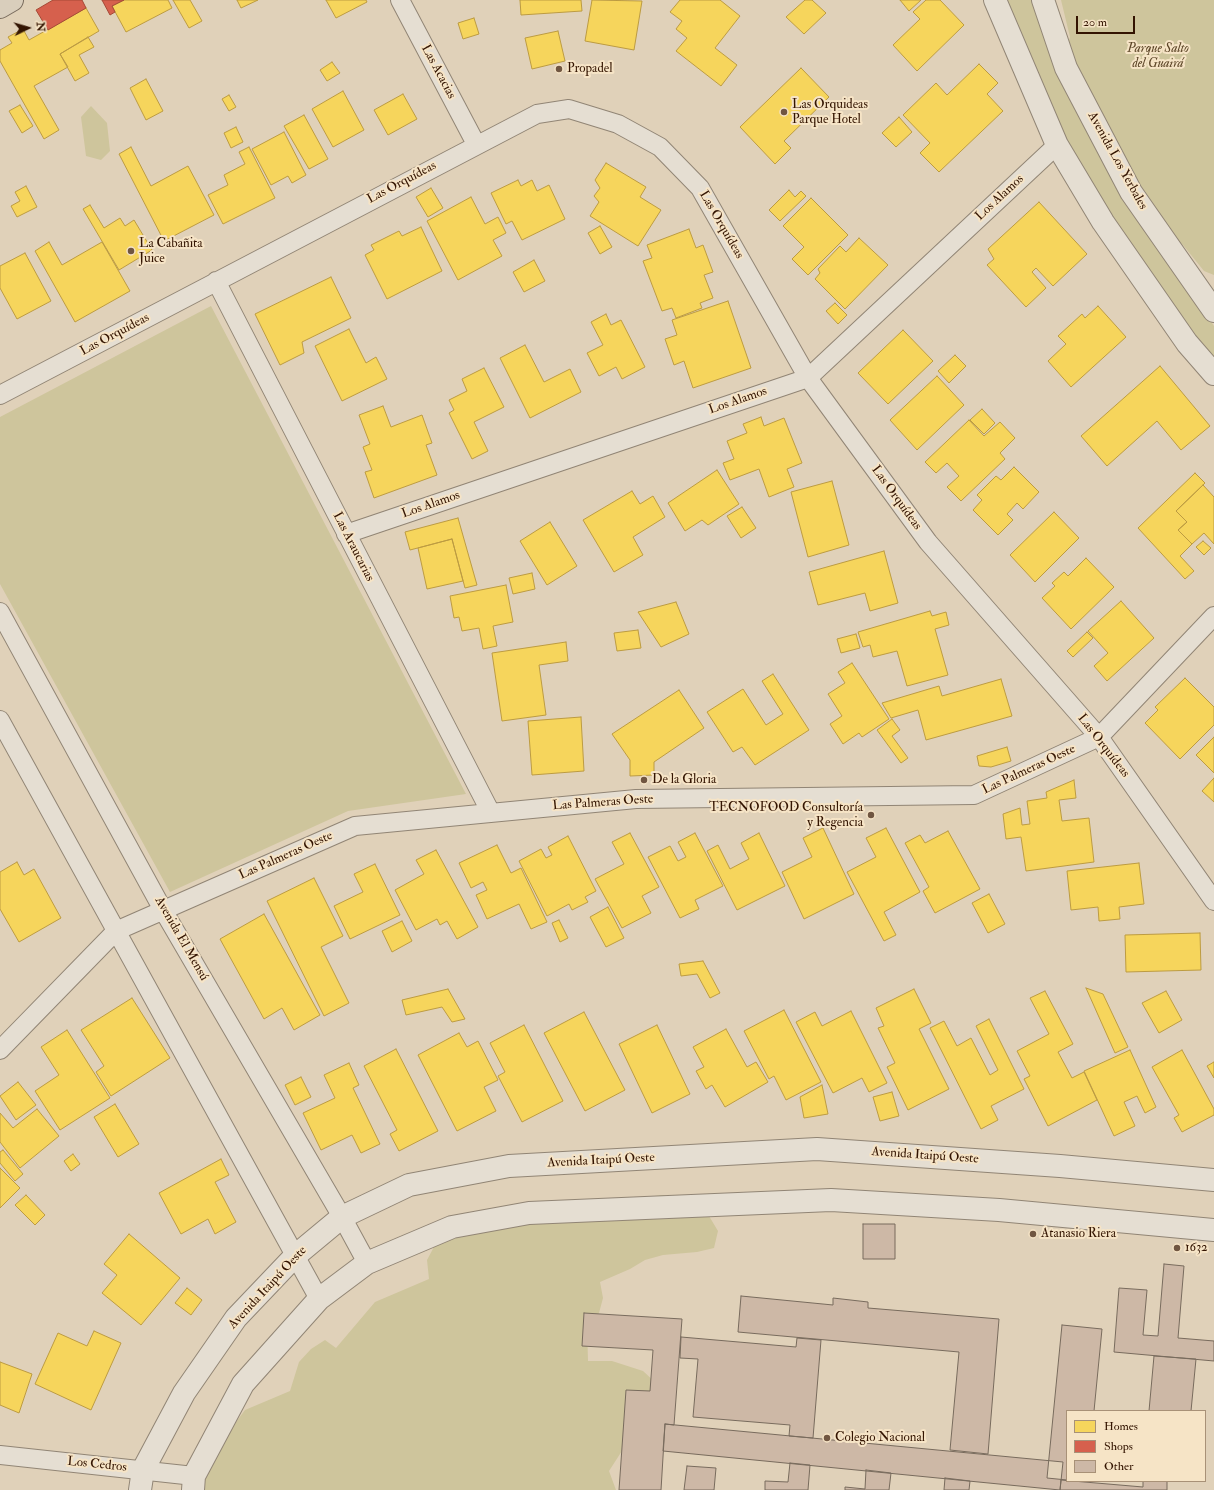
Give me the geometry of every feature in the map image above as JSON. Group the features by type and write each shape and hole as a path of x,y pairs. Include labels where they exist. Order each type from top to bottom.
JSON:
{"main road":[{"path":"0,7 12,0"}],"street":[{"name":"Las Acacias","path":"400,0 476,144"},
{"path":"996,0 1057,145 1103,222 1188,343 1214,374"},
{"name":"Avenida Los Yerbales","path":"1043,0 1066,68 1131,192 1214,311"},
{"name":"Las Orquídeas","path":"0,395 476,144 537,114 569,109 618,124 660,146 700,188 808,378 928,542 1099,738 1214,901"},
{"name":"Los Alamos","path":"346,534 808,378 1057,145"},
{"name":"Las Araucarias","path":"216,282 491,813"},
{"name":"Avenida El Mensú","path":"0,612 164,910 342,1217 367,1263"},
{"name":"Las Palmeras Oeste","path":"0,1050 116,931 356,826 636,799 974,795 1099,738 1214,616"},
{"path":"0,720 319,1299"},
{"name":"Avenida Itaipú Oeste","path":"142,1480 184,1393 236,1318 295,1256 342,1217 409,1184 509,1166 817,1148 1068,1167 1214,1180"},
{"path":"193,1483 243,1384 319,1299 367,1263 452,1227 529,1213 831,1200 999,1210 1214,1230"},
{"name":"Los Cedros","path":"0,1455 142,1480 193,1483"}],"green space":[{"path":"1004,0 1033,0 1133,206 1214,326 1214,361 1112,219 1047,106"},
{"name":"Parque Salto del Guairá","path":"1061,0 1214,0 1214,275 1204,271 1183,245 1169,235 1160,222 1155,206 1129,186 1066,52 1070,37"},
{"path":"91,106 107,123 110,151 101,160 86,156 81,117"},
{"path":"211,306 466,794 348,811 170,892 0,584 0,417"},
{"path":"663,1195 695,1206 709,1216 718,1231 714,1248 697,1252 663,1255 645,1260 630,1269 600,1282 603,1298 599,1313 587,1325 588,1361 612,1361 643,1371 656,1383 629,1440 609,1471 616,1490 190,1490 227,1434 245,1410 290,1391 299,1362 311,1349 325,1340 336,1348 375,1302 429,1279 427,1260 435,1245 481,1230"}],"building: Homes":[{"path":"124,0 168,0 172,8 126,32 112,6"},
{"path":"173,0 190,0 202,21 189,28"},
{"path":"237,0 258,0 241,8"},
{"path":"326,0 366,0 367,2 336,18"},
{"path":"520,0 581,0 582,11 521,15"},
{"path":"592,0 642,1 634,50 585,41"},
{"path":"680,0 720,0 740,16 715,48 737,65 721,86 676,51 687,38 676,29 682,21 670,12"},
{"path":"805,0 812,0 826,13 804,34 786,17"},
{"path":"900,0 921,0 909,11"},
{"path":"926,0 940,0 964,25 917,71 893,45 920,19 913,12"},
{"path":"86,8 99,31 60,54 68,67 34,86 59,130 44,139 0,61 0,50 12,43 8,37 23,29 29,40"},
{"path":"474,18 479,34 463,39 458,23"},
{"path":"558,31 565,61 532,69 525,38"},
{"path":"88,37 94,47 79,55 89,73 75,81 60,54"},
{"path":"332,62 340,73 327,81 320,70"},
{"path":"979,64 998,83 987,94 1003,111 939,172 920,153 930,143 903,115 936,83 947,95"},
{"name":"Las Orquideas Parque Hotel","path":"801,68 829,97 784,141 791,148 775,164 740,127"},
{"path":"146,79 163,111 146,120 130,88"},
{"path":"343,91 364,130 333,147 312,109"},
{"path":"403,94 417,119 388,135 374,110"},
{"path":"229,95 236,107 229,111 222,99"},
{"path":"20,105 33,126 22,133 9,111"},
{"path":"304,115 328,159 309,169 284,126"},
{"path":"899,117 912,132 896,147 882,133"},
{"path":"236,127 243,142 231,148 224,133"},
{"path":"284,132 306,175 292,183 288,176 271,185 252,149"},
{"path":"131,147 151,186 188,166 214,215 164,241 119,154"},
{"path":"249,147 275,198 223,224 208,195 228,185 224,175 245,164 239,152"},
{"path":"606,163 646,187 640,197 661,210 638,246 590,216 599,202 594,196 600,188 595,180"},
{"path":"518,180 521,186 532,180 537,191 549,185 565,219 522,240 512,221 506,224 491,193"},
{"path":"26,186 37,207 17,217 11,206 20,201 15,192"},
{"path":"431,188 443,208 428,217 416,197"},
{"path":"789,190 795,197 801,191 806,196 780,221 769,210"},
{"path":"471,197 485,224 498,217 506,233 493,240 502,256 458,280 427,221"},
{"path":"811,198 848,235 808,275 792,259 804,247 783,226"},
{"path":"1039,202 1087,254 1053,286 1036,268 1032,272 1046,288 1026,307 987,265 994,259 988,249"},
{"path":"90,205 104,228 120,218 125,226 134,220 152,250 119,270 83,209"},
{"path":"600,226 612,247 600,254 588,233"},
{"path":"421,227 442,271 387,299 365,255 374,250 371,245 399,231 402,236"},
{"path":"689,229 696,248 703,245 713,272 704,275 713,298 700,303 702,308 676,318 672,308 662,311 643,261 652,258 647,245"},
{"path":"859,238 888,265 845,309 815,279 820,273 818,269 840,246 846,252"},
{"path":"49,242 62,265 102,242 130,291 75,322 35,251"},
{"path":"25,253 51,301 17,319 0,288 0,266"},
{"path":"534,260 545,281 524,292 513,272"},
{"path":"331,277 351,318 302,342 304,353 280,365 255,314"},
{"path":"728,301 751,368 693,388 684,361 674,365 665,339 677,335 672,320"},
{"path":"835,303 847,315 838,324 826,311"},
{"path":"1098,306 1126,337 1071,387 1048,361 1066,344 1058,336 1082,314 1085,318"},
{"path":"606,314 611,325 621,320 645,367 622,379 616,367 599,376 587,353 603,345 591,322"},
{"path":"349,329 366,363 376,357 387,379 342,401 315,346"},
{"path":"903,330 933,361 888,404 858,373"},
{"path":"525,345 544,382 570,369 581,392 530,418 500,358"},
{"path":"955,355 966,366 949,383 938,371"},
{"path":"1160,366 1210,426 1181,450 1157,421 1107,466 1081,436"},
{"path":"484,368 504,407 474,422 488,451 472,459 449,413 454,410 449,400 467,391 462,379"},
{"path":"937,376 964,405 917,450 890,420"},
{"path":"383,406 391,427 422,415 432,443 426,445 437,475 374,498 365,472 372,470 363,447 370,444 359,415"},
{"path":"982,409 995,423 984,434 970,420"},
{"path":"761,417 764,426 784,418 802,463 787,469 794,487 769,497 759,469 730,480 723,463 734,459 727,441 747,433 743,424"},
{"path":"969,420 984,436 1000,422 1015,438 1000,453 1005,459 961,501 947,487 959,476 947,463 936,473 925,462"},
{"path":"1014,467 1039,492 1023,509 1017,503 1007,514 1013,520 998,535 973,510 982,500 977,495 996,476 1001,480"},
{"path":"717,470 739,504 708,525 702,520 685,531 668,503"},
{"path":"1195,473 1205,483 1176,511 1187,522 1178,530 1192,544 1180,556 1194,571 1185,579 1138,528"},
{"path":"832,481 849,545 808,557 791,492"},
{"path":"1203,485 1214,497 1214,544 1204,533 1192,544 1178,530 1187,522 1176,511"},
{"path":"632,491 640,504 653,496 665,517 633,537 643,555 614,572 583,520"},
{"path":"742,507 756,528 741,538 727,516"},
{"path":"1054,512 1079,538 1035,582 1010,555"},
{"path":"458,518 477,585 465,588 452,539 410,550 405,532"},
{"path":"550,522 577,566 547,585 520,541"},
{"path":"452,539 463,581 427,589 418,548"},
{"path":"1203,541 1211,548 1204,555 1196,547"},
{"path":"884,551 898,603 870,611 865,593 818,605 809,572"},
{"path":"1086,558 1114,587 1071,629 1042,598 1055,586 1052,583 1064,572 1068,576"},
{"path":"532,573 535,589 513,594 509,578"},
{"path":"506,585 513,622 493,626 497,646 483,649 479,628 462,631 459,617 454,618 450,596"},
{"path":"1121,601 1154,638 1107,681 1094,666 1108,653 1088,631"},
{"path":"676,602 689,634 661,647 638,612"},
{"path":"930,611 932,616 946,612 949,625 935,629 948,675 907,686 897,651 873,657 870,645 863,647 858,632"},
{"path":"638,630 641,648 617,651 614,633"},
{"path":"1087,632 1093,638 1073,657 1067,651"},
{"path":"856,634 860,648 841,653 837,639"},
{"path":"566,642 568,661 539,665 546,715 502,721 492,653"},
{"path":"852,663 889,719 862,737 859,733 843,744 830,724 842,716 828,694 845,683 838,672"},
{"path":"773,674 809,730 755,765 742,747 733,752 707,712 743,689 766,725 783,714 762,681"},
{"path":"1185,678 1214,707 1214,725 1180,759 1145,723 1158,710 1155,707"},
{"path":"1001,679 1012,716 926,740 918,710 891,718 882,703 939,686 942,696"},
{"path":"679,690 704,728 654,762 654,775 630,776 630,760 612,734"},
{"path":"581,717 584,771 532,775 528,721"},
{"path":"892,719 900,730 892,736 908,758 901,763 877,730"},
{"path":"1214,737 1214,773 1196,755"},
{"path":"1007,747 1011,761 991,767 979,766 977,756"},
{"path":"1214,778 1214,802 1202,791"},
{"path":"1074,780 1076,798 1059,800 1062,821 1089,818 1094,862 1026,871 1021,837 1006,839 1003,814 1020,808 1022,825 1030,824 1027,801 1047,798 1046,792"},
{"path":"823,828 854,894 804,919 782,872 812,857 803,838"},
{"path":"886,828 920,892 884,912 896,935 884,941 847,872 876,857 866,838"},
{"path":"948,831 980,889 935,913 923,891 929,887 905,843 920,835 925,843"},
{"path":"630,833 659,887 642,896 651,913 622,928 595,879 624,864 612,842"},
{"path":"695,833 723,886 695,900 699,909 680,918 648,857 670,846 678,861 686,857 678,842"},
{"path":"759,833 785,886 737,910 707,851 718,845 730,869 749,859 741,843"},
{"path":"568,836 596,891 585,897 588,902 572,910 569,904 547,916 519,861 541,849 546,858 552,855 548,847"},
{"path":"497,845 511,873 521,868 547,922 531,929 519,904 487,919 476,895 487,890 483,882 471,888 459,863"},
{"path":"436,850 478,927 457,939 447,921 440,925 437,919 416,930 395,890 424,874 416,860"},
{"path":"17,862 24,875 34,869 61,918 19,942 0,909 0,872"},
{"path":"1139,863 1144,904 1119,907 1120,919 1099,921 1098,907 1071,910 1067,871"},
{"path":"375,864 400,915 350,939 334,906 363,892 354,874"},
{"path":"314,878 343,936 321,947 349,1003 324,1016 267,901"},
{"path":"989,894 1005,924 988,933 972,903"},
{"path":"608,907 624,938 606,947 590,917"},
{"path":"264,914 320,1015 294,1030 282,1008 264,1019 220,939"},
{"path":"559,920 568,938 560,942 552,923"},
{"path":"402,921 412,941 392,952 382,931"},
{"path":"1200,933 1201,970 1126,972 1125,935"},
{"path":"703,961 720,993 710,998 697,974 681,976 679,964"},
{"path":"1086,988 1103,994 1128,1047 1115,1053"},
{"path":"448,989 465,1019 452,1022 442,1007 406,1015 402,1000"},
{"path":"914,989 931,1023 919,1029 949,1089 908,1110 887,1067 895,1063 878,1028 884,1026 876,1008"},
{"path":"1045,991 1073,1044 1058,1052 1072,1078 1084,1072 1097,1100 1048,1126 1024,1079 1030,1076 1017,1051 1049,1034 1030,998"},
{"path":"1166,991 1182,1020 1159,1033 1142,1003"},
{"path":"132,998 170,1058 111,1096 96,1072 104,1066 81,1030"},
{"path":"784,1010 821,1082 786,1100 774,1076 769,1079 744,1031"},
{"path":"851,1011 887,1083 869,1092 862,1078 833,1093 796,1022 815,1012 822,1026"},
{"path":"584,1012 625,1090 585,1111 544,1033"},
{"path":"989,1019 1024,1089 991,1106 998,1120 981,1129 930,1028 944,1021 957,1046 971,1038 990,1075 998,1070 976,1026"},
{"path":"524,1025 563,1101 522,1122 498,1076 505,1072 490,1043"},
{"path":"657,1025 690,1094 652,1113 619,1044"},
{"path":"726,1029 747,1067 756,1062 768,1082 725,1107 712,1085 706,1089 696,1071 704,1067 693,1047"},
{"path":"67,1030 110,1098 60,1130 35,1091 59,1075 41,1047"},
{"path":"459,1033 467,1047 478,1041 498,1080 484,1087 496,1111 457,1131 418,1055"},
{"path":"396,1049 438,1131 399,1151 390,1134 397,1130 364,1066"},
{"path":"1130,1050 1156,1107 1145,1113 1137,1096 1124,1102 1135,1126 1114,1136 1084,1071"},
{"path":"1182,1050 1214,1109 1214,1115 1182,1132 1174,1118 1179,1115 1152,1067"},
{"path":"1214,1062 1214,1078 1207,1066"},
{"path":"349,1063 359,1085 353,1088 380,1144 361,1153 352,1135 321,1150 303,1113 335,1098 324,1075"},
{"path":"301,1077 311,1097 295,1105 285,1085"},
{"path":"18,1082 36,1105 16,1120 0,1096"},
{"path":"822,1085 828,1114 804,1118 800,1097"},
{"path":"892,1092 899,1116 880,1121 873,1097"},
{"path":"115,1104 139,1144 118,1157 94,1117"},
{"path":"37,1109 59,1136 20,1168 0,1142 0,1113 13,1128"},
{"path":"3,1150 23,1174 15,1181 0,1163 0,1152"},
{"path":"73,1154 80,1164 71,1171 64,1161"},
{"path":"221,1159 229,1175 215,1182 236,1222 215,1234 208,1219 181,1234 159,1193"},
{"path":"0,1168 20,1188 0,1208"},
{"path":"26,1195 45,1215 35,1225 15,1205"},
{"path":"129,1234 180,1278 141,1325 102,1293 117,1275 104,1264"},
{"path":"187,1288 202,1300 191,1315 175,1303"},
{"path":"94,1331 121,1343 91,1410 35,1384 58,1333 87,1346"},
{"path":"0,1362 32,1374 19,1413 0,1405"}],"building: Shops":[{"path":"53,0 82,0 86,8 48,30 36,10"},
{"path":"102,0 124,0 112,6 115,12 110,15"}],"building: Other":[{"path":"863,1224 895,1224 895,1259 863,1259"},
{"path":"1164,1264 1184,1266 1178,1338 1214,1341 1214,1361 1114,1352 1119,1288 1147,1290 1143,1335 1158,1336"},
{"path":"741,1296 833,1305 833,1298 868,1302 868,1308 999,1319 988,1454 950,1450 959,1352 738,1332"},
{"path":"584,1313 682,1319 674,1425 665,1424 661,1490 619,1490 626,1390 650,1391 653,1350 582,1346"},
{"path":"1062,1325 1102,1329 1094,1410 1066,1410 1066,1480 1047,1478"},
{"path":"681,1337 796,1347 797,1338 821,1340 813,1438 789,1436 790,1425 693,1417 698,1359 680,1358"},
{"path":"1154,1356 1196,1359 1191,1410 1149,1410"},
{"path":"665,1424 1063,1462 1060,1490 663,1451"},
{"path":"790,1463 810,1465 808,1490 765,1490 765,1481 788,1482"},
{"path":"687,1466 716,1468 714,1490 684,1490"},
{"path":"866,1470 891,1473 889,1490 845,1490 845,1487 865,1489"},
{"path":"945,1478 970,1481 969,1490 944,1490"},
{"path":"1061,1480 1066,1480 1066,1482 1143,1487 1143,1482 1167,1482 1167,1490 1060,1490"}],"place":[{"name":"Propadel","path":"559,69"},
{"name":"Las Orquideas Parque Hotel","path":"784,112"},
{"name":"La Cabañita Juice","path":"131,251"},
{"name":"De la Gloria","path":"644,780"},
{"name":"TECNOFOOD Consultoría y Regencia","path":"871,815"},
{"name":"Atanasio Riera","path":"1033,1234"},
{"name":"1632","path":"1177,1248"},
{"name":"Colegio Nacional","path":"827,1438"}]}
